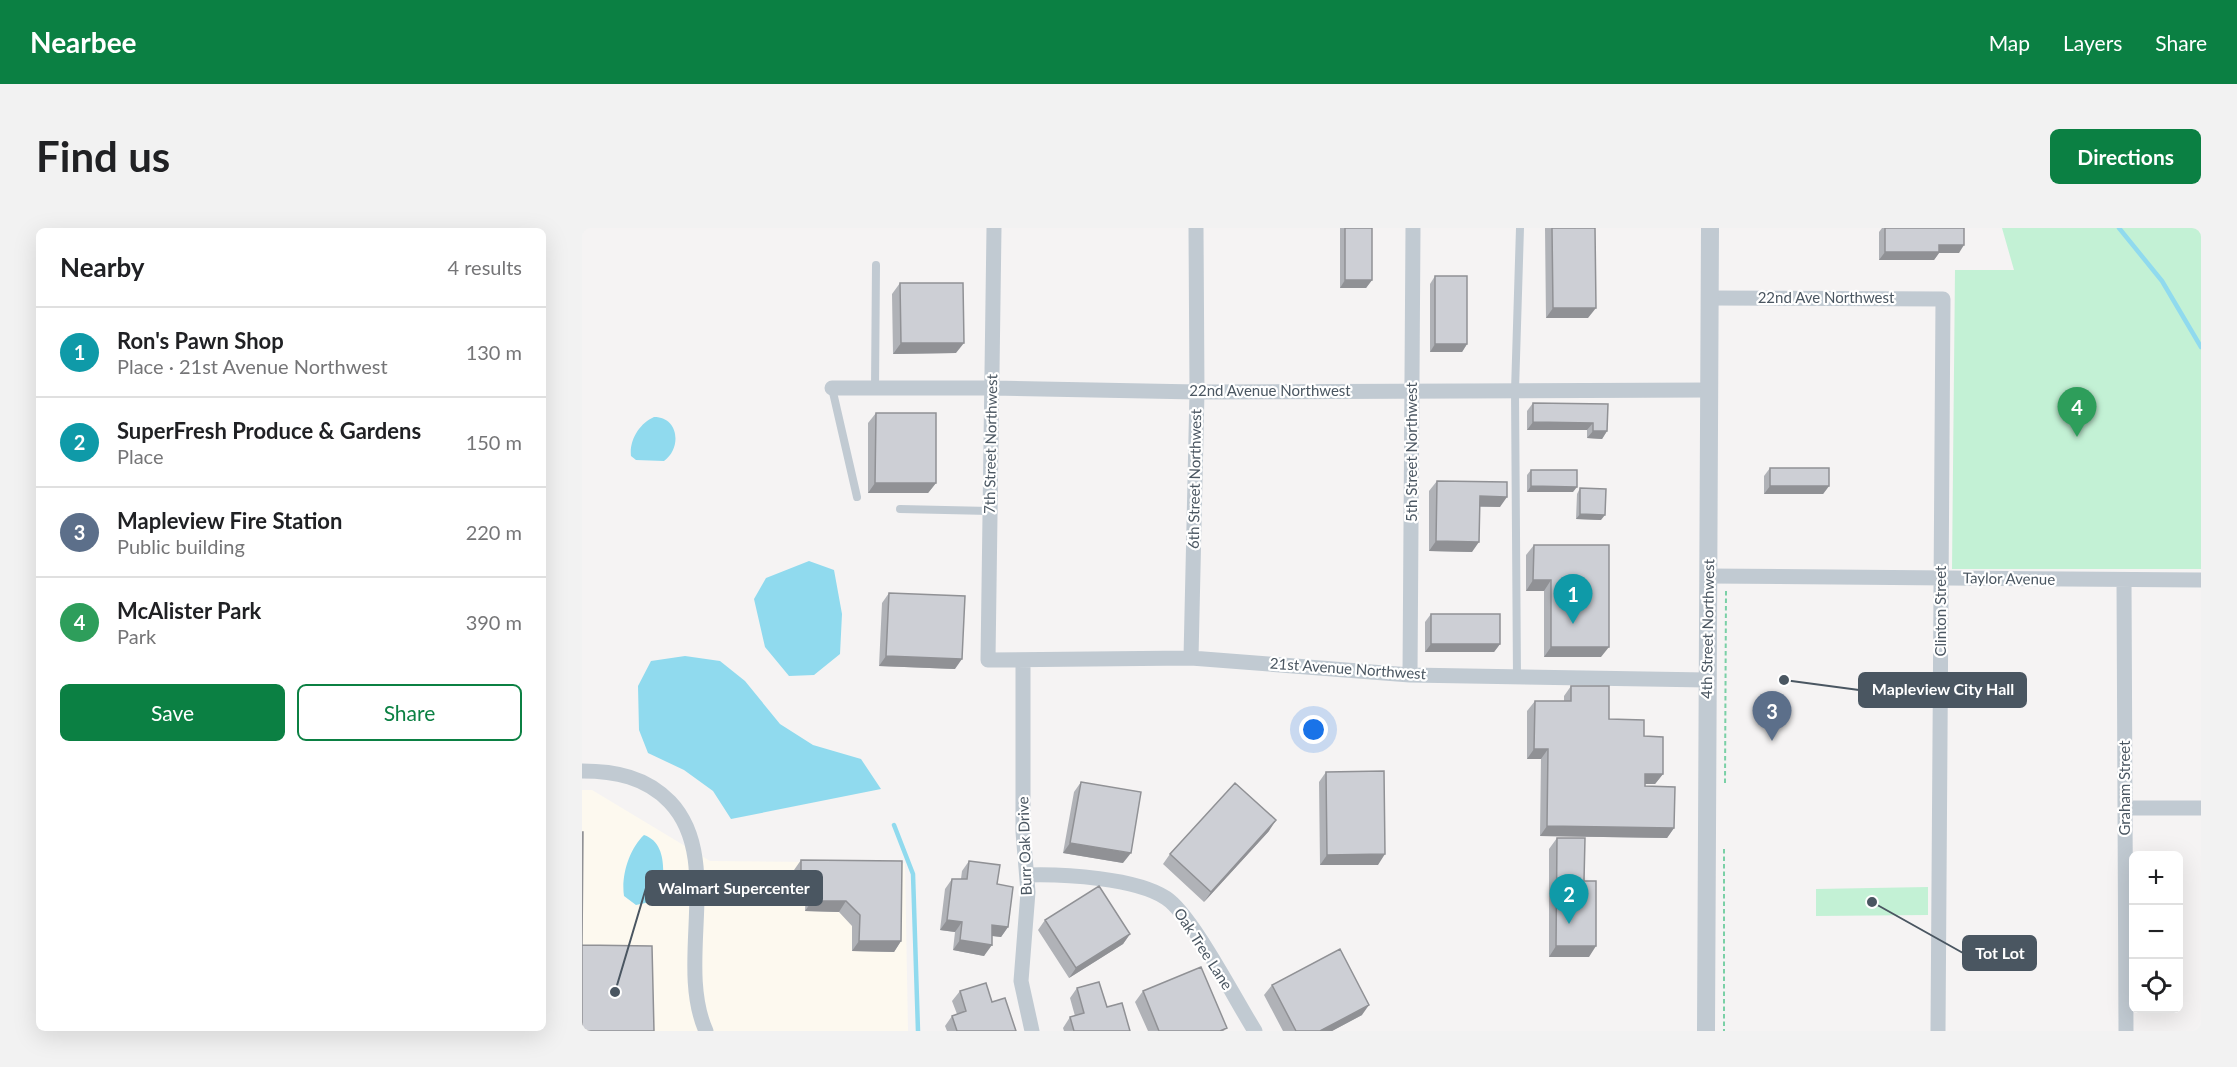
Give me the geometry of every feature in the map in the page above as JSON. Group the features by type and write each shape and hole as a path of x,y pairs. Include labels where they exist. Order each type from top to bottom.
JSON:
{"street":[{"name":"7th Street Northwest","path":"988,660 994,228"},
{"name":"6th Street Northwest","path":"1191,658 1197,392 1196,228"},
{"name":"5th Street Northwest","path":"1410,675 1413,228"},
{"name":"4th Street Northwest","path":"1706,1031 1707,680 1717,576 1709,390 1710,228"},
{"name":"22nd Ave Northwest","path":"1709,298 1943,299"},
{"name":"Clinton Street","path":"1938,1031 1943,299"},
{"name":"22nd Avenue Northwest","path":"832,388 1197,392 1709,390"},
{"name":"Taylor Avenue","path":"1717,576 2201,580"},
{"name":"Graham Street","path":"2124,580 2126,1031"},
{"name":"21st Avenue Northwest","path":"988,660 1191,658 1410,675 1707,680"},
{"name":"Burr Oak Drive","path":"1023,660 1023,832 1028,875 1021,981 1032,1031"},
{"path":"582,771 615,774 642,782 663,795 676,808 688,828 695,856 696,997 706,1031"},
{"path":"2125,808 2201,808"},
{"name":"Oak Tree Lane","path":"1028,875 1085,878 1136,886 1167,898 1188,922 1255,1031"}],"lane":[{"path":"1517,678 1515,391 1520,228"},
{"path":"875,388 876,265"},
{"path":"832,388 857,497"},
{"path":"900,509 990,511"}],"path":[{"path":"1717,576 1725,785"},
{"path":"1724,843 1724,1031"}],"shaded area":[{"path":"582,790 592,790 710,861 905,863 908,1031 582,1031"}],"green space":[{"path":"2002,228 2201,228 2201,569 1952,569 1955,270 2014,270"},
{"path":"1928,887 1928,915 1816,916 1816,889"}],"water":[{"path":"654,417 662,418 673,427 674,449 664,461 636,460 631,456 631,450 636,433 644,423"},
{"path":"809,561 834,570 842,614 840,654 814,675 789,676 765,647 754,599 766,578"},
{"path":"685,656 720,661 745,681 780,724 813,745 861,759 881,789 731,819 713,791 684,770 648,753 639,730 638,686 651,661"},
{"path":"644,835 652,839 661,852 662,887 661,895 650,902 636,905 624,896 623,888 630,855"}],"building":[{"path":"1345,228 1372,228 1372,280 1345,280"},
{"path":"1552,228 1595,228 1596,308 1553,308"},
{"path":"1885,228 1964,228 1964,245 1939,245 1939,252 1885,252"},
{"path":"1435,276 1467,276 1467,344 1435,344"},
{"path":"900,283 963,283 964,343 901,343"},
{"path":"1533,403 1608,404 1607,431 1593,431 1593,423 1533,422"},
{"path":"876,413 936,413 936,483 875,483"},
{"path":"1770,468 1829,468 1829,486 1770,486"},
{"path":"1531,470 1577,470 1577,487 1531,486"},
{"path":"1437,481 1507,482 1507,497 1480,496 1479,542 1436,541"},
{"path":"1580,488 1606,489 1605,515 1580,514"},
{"path":"1534,545 1609,545 1609,647 1551,647 1551,580 1533,580"},
{"path":"889,593 965,596 962,659 886,656"},
{"path":"1431,614 1500,614 1500,644 1431,644"},
{"path":"1571,686 1609,686 1609,719 1644,720 1644,736 1663,737 1663,774 1645,774 1645,786 1675,787 1674,828 1547,826 1548,749 1534,749 1535,701 1571,701"},
{"path":"1384,771 1385,854 1327,855 1326,772"},
{"path":"1081,782 1141,792 1131,853 1070,843"},
{"path":"1235,783 1276,820 1211,892 1170,854"},
{"path":"582,832 583,832 582,945"},
{"path":"1557,838 1585,838 1584,881 1596,881 1596,946 1556,946"},
{"path":"801,860 902,861 901,941 859,941 860,915 846,901 812,901 813,879 801,879"},
{"path":"969,861 1000,865 997,884 1013,887 1008,927 992,925 992,945 960,940 962,922 947,920 952,879 967,879"},
{"path":"1099,886 1130,934 1076,968 1045,920"},
{"path":"582,945 652,946 654,1031 582,1031"},
{"path":"1340,949 1369,1005 1320,1031 1296,1031 1272,985"},
{"path":"1201,967 1227,1028 1220,1031 1159,1031 1143,991"},
{"path":"1099,982 1107,1007 1122,1003 1130,1031 1074,1031 1070,1017 1084,1013 1077,988"},
{"path":"986,983 992,1002 1005,998 1016,1031 957,1031 952,1016 966,1011 960,991"}],"waterway":[{"path":"2119,228 2162,281 2201,347"},
{"path":"894,825 913,874 918,1031"}],"place":[{"name":"McAlister Park","path":"2077,437"},
{"name":"Ron's Pawn Shop","path":"1573,624"},
{"name":"Mapleview City Hall","path":"1784,680"},
{"name":"Mapleview Fire Station","path":"1772,741"},
{"name":"Tot Lot","path":"1872,902"},
{"name":"SuperFresh Produce & Gardens","path":"1569,924"},
{"name":"Walmart Supercenter","path":"615,992"}]}
